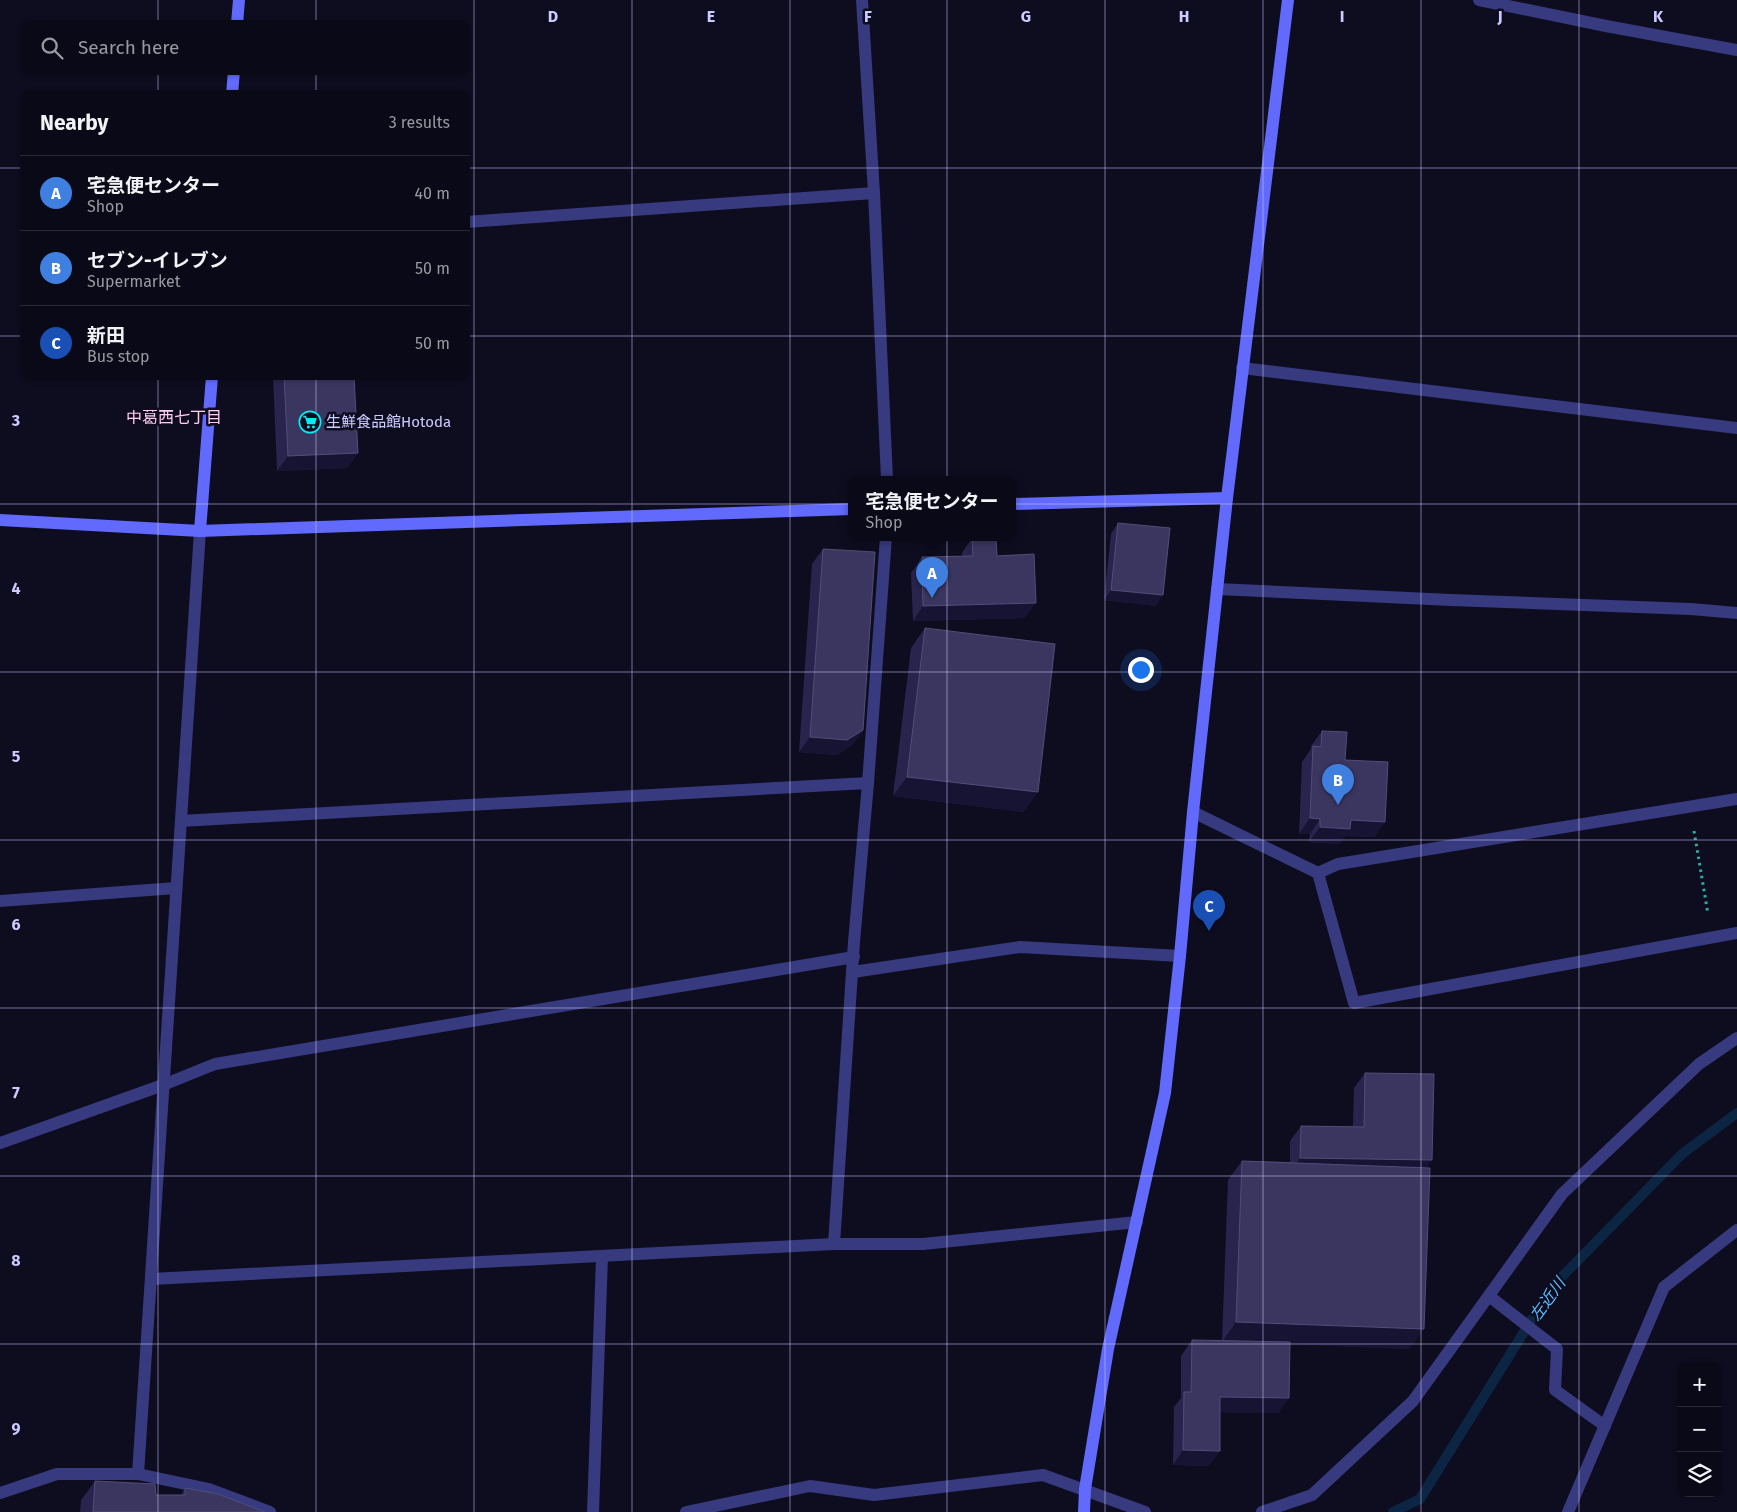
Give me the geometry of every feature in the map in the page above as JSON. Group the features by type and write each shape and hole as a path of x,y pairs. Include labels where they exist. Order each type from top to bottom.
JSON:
{"street":[{"path":"237,20 239,0"},
{"path":"862,0 874,193 887,476"},
{"path":"1084,1512 1085,1489 1108,1349 1165,1093 1227,498 1288,0"},
{"path":"1479,0 1737,50"},
{"path":"232,90 234,75"},
{"path":"470,222 874,193"},
{"path":"1242,368 1737,428"},
{"path":"138,1474 200,531 212,380"},
{"path":"1016,504 1227,498"},
{"path":"0,520 200,531 848,509"},
{"path":"834,1244 886,541"},
{"path":"1217,589 1691,609 1737,613"},
{"path":"181,821 868,783"},
{"path":"1318,873 1338,864 1737,799"},
{"path":"1193,812 1318,873 1354,1003 1737,933"},
{"path":"0,901 176,888"},
{"path":"853,972 1020,947 1180,956"},
{"path":"0,1143 163,1085 215,1064 854,957"},
{"path":"1262,1512 1312,1494 1414,1402 1562,1194 1699,1064 1737,1038"},
{"path":"151,1279 834,1244 923,1244 1137,1222"},
{"path":"1568,1512 1664,1287 1737,1230"},
{"path":"593,1512 602,1257"},
{"path":"1488,1296 1557,1348 1556,1390 1605,1426"},
{"path":"0,1493 57,1474 138,1474 210,1489 270,1512"},
{"path":"686,1512 810,1486 874,1495 1043,1475 1144,1512"}],"path":[{"path":"1690,806 1712,937"}],"building":[{"name":"生鮮食品館Hotoda","path":"284,380 354,380 358,453 288,456"},
{"path":"1118,523 1170,528 1163,595 1111,590"},
{"path":"972,541 996,541 997,556 1034,554 1036,603 923,606 922,557 973,556"},
{"path":"823,549 875,552 863,730 847,740 810,737"},
{"path":"925,628 1055,644 1038,792 907,777"},
{"path":"1322,731 1347,732 1345,760 1388,762 1385,822 1351,820 1350,829 1320,827 1320,819 1310,818 1313,746 1321,747"},
{"path":"1365,1073 1434,1074 1432,1160 1300,1158 1301,1126 1364,1127"},
{"path":"1242,1161 1430,1168 1424,1329 1236,1322"},
{"path":"1192,1340 1290,1342 1289,1398 1220,1397 1220,1451 1183,1450 1184,1392 1191,1392"},
{"path":"95,1481 155,1484 156,1495 185,1495 185,1488 218,1494 265,1512 93,1512"}],"waterway":[{"name":"左近川","path":"1393,1512 1420,1499 1552,1287 1682,1154 1737,1113"}],"place":[{"name":"生鮮食品館Hotoda","path":"310,422"},
{"name":"宅急便センター","path":"932,598"},
{"name":"セブン-イレブン","path":"1338,805"},
{"name":"新田","path":"1209,931"}],"district":[{"name":"中葛西七丁目","path":"174,417"}]}
